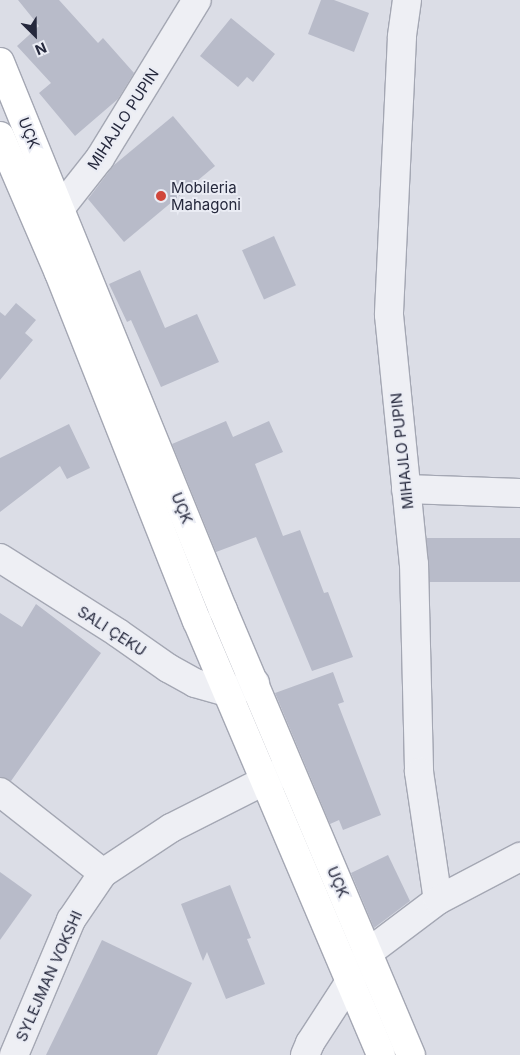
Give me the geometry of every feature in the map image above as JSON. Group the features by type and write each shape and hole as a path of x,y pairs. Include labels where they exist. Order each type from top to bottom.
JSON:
{"main road":[{"name":"UÇK","path":"0,62 223,610 411,1055"},
{"name":"UÇK","path":"0,136 41,232 197,621 350,978 381,1055"}],"street":[{"name":"MIHAJLO PUPIN","path":"41,232 100,158 197,0"},
{"name":"MIHAJLO PUPIN","path":"407,0 402,37 389,315 414,564 419,772 438,900"},
{"path":"406,489 520,493"},
{"name":"SALI ÇEKU","path":"0,558 118,633 168,668 196,683 229,693"},
{"path":"229,693 255,683"},
{"name":"SYLEJMAN VOKSHI","path":"14,1055 71,920 103,873 171,828 290,768"},
{"path":"0,792 103,873"},
{"path":"305,1055 310,1043 350,978 369,952 438,900 520,857"}],"building":[{"path":"18,0 59,0 98,43 103,38 134,73 118,99 75,136 39,93 51,83 17,46 39,26"},
{"path":"321,0 334,0 369,13 354,52 308,34"},
{"path":"231,18 275,54 253,82 247,77 238,87 200,56"},
{"path":"173,116 215,166 124,242 88,199 114,165"},
{"path":"274,236 296,285 264,300 242,250"},
{"path":"140,270 165,328 197,314 219,362 161,387 131,320 127,322 109,284"},
{"path":"16,303 36,320 25,333 33,340 0,380 0,312 5,316"},
{"path":"226,421 233,437 269,421 283,452 255,464 283,536 300,530 324,593 328,592 353,657 312,671 256,537 216,552 172,444"},
{"path":"69,424 90,468 67,479 60,466 0,512 0,458"},
{"path":"427,538 520,538 520,582 427,582"},
{"path":"36,604 101,653 11,781 0,777 0,613 22,627"},
{"path":"333,672 344,702 338,704 381,815 343,830 339,820 330,824 275,693"},
{"path":"388,855 410,901 374,928 351,873"},
{"path":"0,872 32,895 0,940"},
{"path":"230,885 251,938 247,939 265,984 226,999 207,952 203,961 181,904"},
{"path":"102,940 192,983 157,1055 46,1055"}],"place":[{"name":"Mobileria Mahagoni","path":"161,196"}]}
